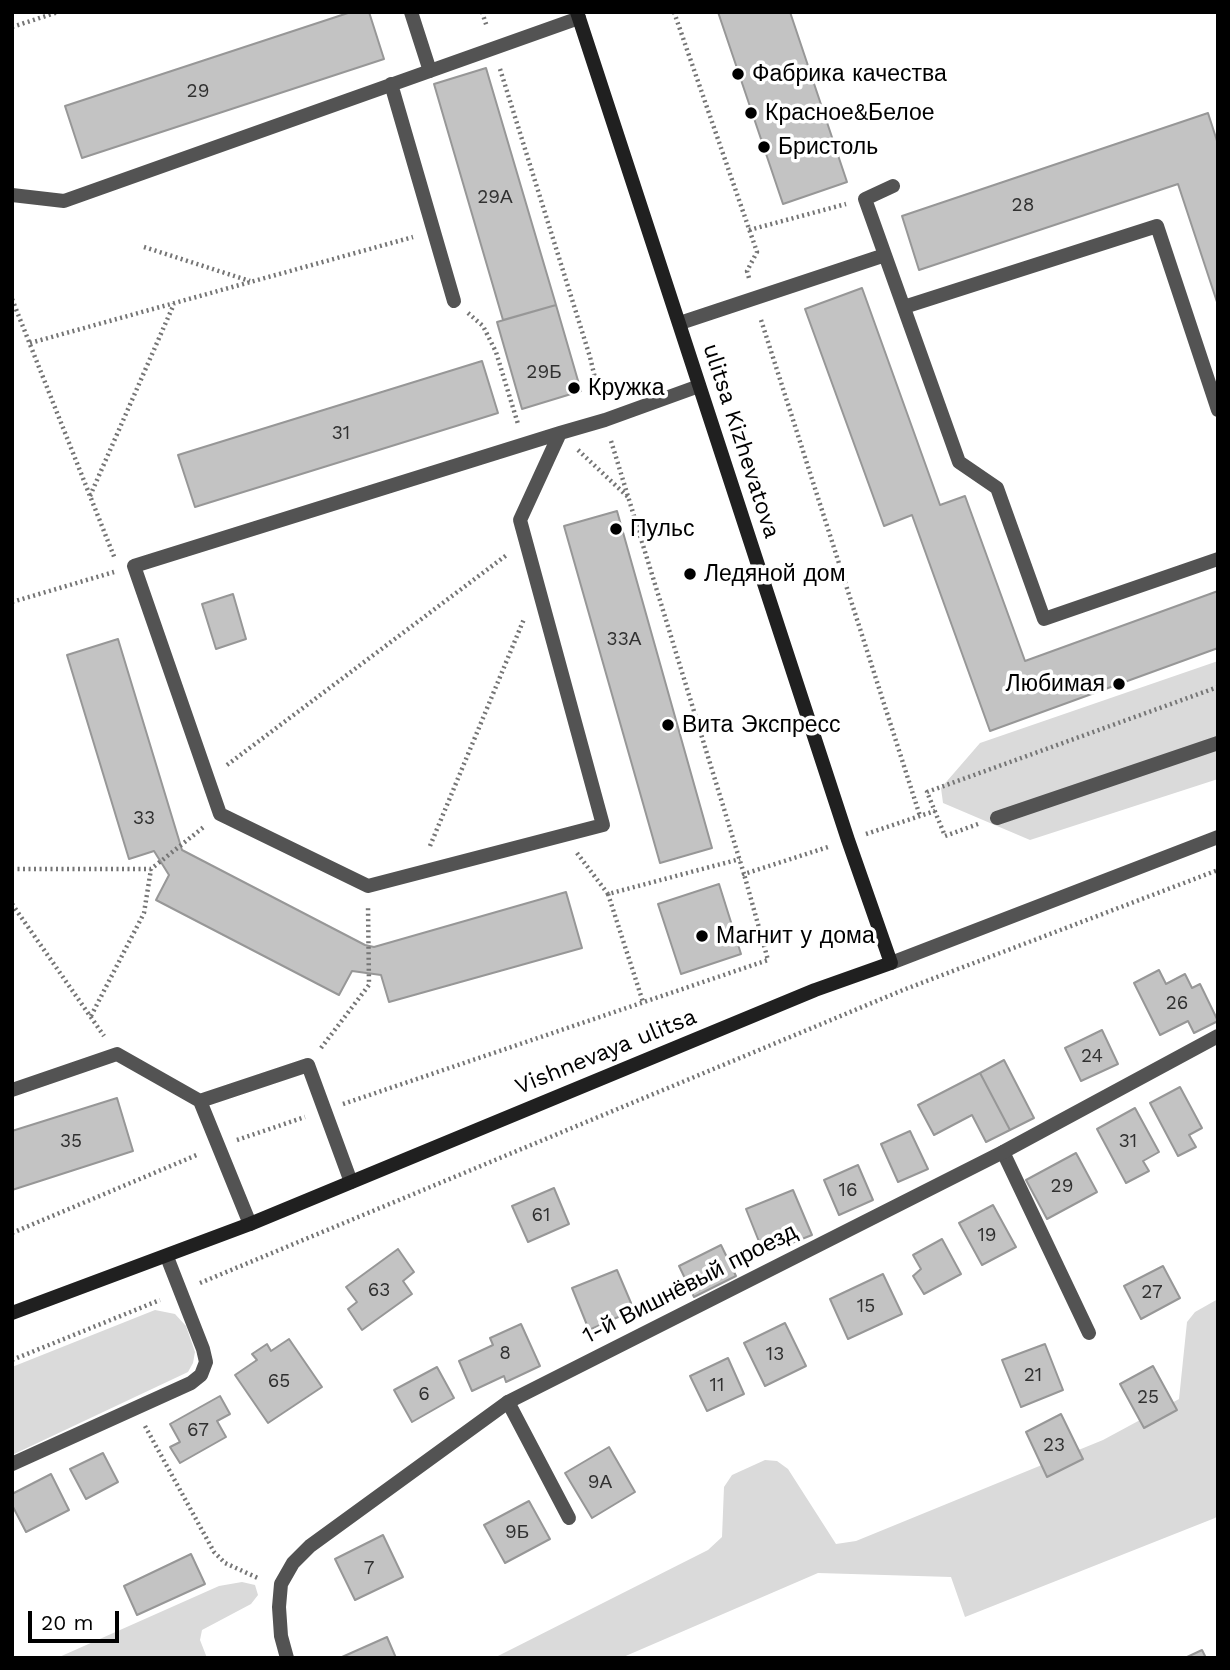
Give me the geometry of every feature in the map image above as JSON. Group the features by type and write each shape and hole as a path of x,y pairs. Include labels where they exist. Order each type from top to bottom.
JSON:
{"main road":[{"name":"ulitsa Kizhevatova","path":"578,15 848,840 891,963"},
{"name":"Vishnevaya ulitsa","path":"12,1313 250,1224 816,990 891,963"}],"street":[{"path":"411,12 430,71"},
{"path":"12,195 64,201 494,48 578,15"},
{"path":"391,84 454,301"},
{"path":"893,187 865,199 959,462 997,488 1044,619 1218,559"},
{"path":"904,307 1157,226 1218,410"},
{"path":"680,323 885,255"},
{"path":"560,433 520,520 603,825 368,886 220,814 135,566 560,433 604,420 699,386"},
{"path":"997,818 1218,743"},
{"name":"Vishnevaya ulitsa","path":"891,963 1218,837"},
{"name":"1-й Вишнёвый проезд","path":"281,1584 292,1563 310,1546 508,1402 1003,1152 1218,1036"},
{"path":"12,1090 117,1054 200,1101 250,1224"},
{"path":"200,1101 308,1065 351,1182"},
{"path":"1003,1152 1089,1333"},
{"path":"12,1465 191,1383 201,1375 206,1362 203,1349 167,1256"},
{"path":"508,1402 569,1518"},
{"path":"281,1584 280,1626 287,1658"}],"path":[{"path":"12,27 58,12"},
{"path":"12,1233 220,1145 768,960 740,859 604,420 586,344 482,12"},
{"path":"674,12 757,253 747,271 753,297 920,816"},
{"path":"749,230 865,199"},
{"path":"30,343 434,231"},
{"path":"144,247 252,281"},
{"path":"12,299 119,570 12,602"},
{"path":"90,496 174,303"},
{"path":"483,326 496,352 524,445"},
{"path":"560,433 628,497"},
{"path":"208,780 525,540"},
{"path":"418,873 537,586"},
{"path":"997,818 945,836 927,792 1218,687"},
{"path":"744,874 935,811"},
{"path":"12,869 151,869 220,814"},
{"path":"564,835 608,894 643,1002"},
{"path":"608,894 740,859"},
{"path":"91,1016 144,913 151,869"},
{"path":"12,1360 903,990 1218,870"},
{"path":"308,1065 369,985 368,886"},
{"path":"12,904 117,1054"},
{"path":"157,1448 214,1552 244,1574 281,1584"}],"shaded area":[{"path":"1218,661 1218,779 1030,840 943,803 941,788 980,743"},
{"path":"1218,1299 1218,1515 1215,1518 965,1617 951,1577 818,1573 621,1658 494,1658 708,1550 722,1537 724,1487 732,1475 765,1460 777,1461 788,1469 836,1544 856,1541 1103,1440 1179,1399 1187,1322 1195,1312"},
{"path":"155,1310 175,1314 186,1326 195,1352 188,1372 12,1455 12,1367"},
{"path":"242,1582 255,1585 258,1595 251,1604 202,1630 200,1640 207,1658 57,1658 219,1586"}],"building":[{"path":"351,12 369,12 384,59 82,158 65,106"},
{"path":"718,12 790,12 847,182 783,204"},
{"path":"486,68 556,305 503,320 434,84"},
{"path":"1208,113 1218,144 1218,305 1178,184 919,270 902,216"},
{"path":"862,288 940,505 965,496 1025,661 1218,591 1218,648 990,731 912,515 884,526 805,309"},
{"path":"556,305 581,391 522,409 497,322"},
{"path":"482,361 498,413 195,507 178,455"},
{"path":"617,511 712,848 660,863 564,526"},
{"path":"233,594 246,639 216,649 202,604"},
{"path":"118,639 182,850 365,945 374,947 566,892 582,948 389,1002 381,975 352,971 339,995 156,900 169,875 154,851 129,859 67,655"},
{"name":"Магнит у дома","path":"719,884 741,954 681,974 658,904"},
{"path":"1159,970 1166,984 1185,974 1192,988 1200,984 1218,1021 1194,1033 1188,1021 1160,1035 1134,983"},
{"path":"1102,1030 1118,1064 1081,1081 1065,1048"},
{"path":"1004,1060 1034,1118 1010,1130 980,1073"},
{"path":"980,1073 1010,1130 986,1142 972,1115 934,1135 918,1105"},
{"path":"1180,1087 1202,1128 1189,1135 1196,1147 1178,1156 1150,1103"},
{"path":"117,1098 133,1151 12,1190 12,1131"},
{"path":"1135,1108 1159,1152 1143,1161 1149,1171 1126,1183 1097,1129"},
{"path":"910,1131 928,1169 898,1182 881,1144"},
{"path":"1076,1153 1097,1192 1047,1219 1026,1180"},
{"path":"858,1165 873,1200 839,1215 824,1180"},
{"path":"554,1188 569,1224 528,1242 512,1206"},
{"path":"793,1190 812,1235 764,1254 746,1209"},
{"path":"993,1205 1016,1247 982,1265 959,1223"},
{"path":"942,1239 961,1274 924,1294 913,1276 921,1269 913,1255"},
{"path":"721,1245 736,1276 694,1297 679,1266"},
{"path":"398,1249 414,1272 403,1281 412,1294 362,1330 348,1309 357,1302 346,1287"},
{"path":"1163,1266 1180,1298 1141,1319 1124,1286"},
{"path":"617,1270 634,1310 589,1330 572,1288"},
{"path":"883,1274 902,1314 848,1339 830,1299"},
{"path":"785,1323 806,1366 765,1386 744,1343"},
{"path":"521,1324 540,1366 506,1382 504,1376 472,1391 459,1361 493,1345 490,1338"},
{"path":"289,1339 322,1387 268,1423 235,1375 257,1360 252,1354 267,1344 271,1351"},
{"path":"1045,1344 1063,1390 1021,1407 1002,1360"},
{"path":"728,1358 744,1394 707,1411 690,1376"},
{"path":"1153,1366 1177,1410 1144,1428 1120,1384"},
{"path":"437,1367 454,1398 412,1422 394,1390"},
{"path":"220,1396 230,1414 217,1421 226,1437 180,1463 170,1447 180,1442 170,1424"},
{"path":"1061,1414 1083,1459 1047,1477 1026,1432"},
{"path":"609,1447 635,1492 592,1518 565,1473"},
{"path":"103,1453 118,1482 86,1499 70,1469"},
{"path":"51,1474 69,1510 26,1532 12,1505 12,1494"},
{"path":"529,1501 550,1539 505,1563 484,1525"},
{"path":"383,1535 403,1577 355,1600 335,1559"},
{"path":"191,1554 205,1584 137,1615 124,1586"},
{"path":"387,1637 396,1658 342,1657"},
{"path":"1202,1650 1206,1658 1185,1658"}],"place":[{"name":"Фабрика качества","path":"738,74"},
{"name":"Красное&Белое","path":"751,113"},
{"name":"Бристоль","path":"764,147"},
{"name":"Кружка","path":"574,388"},
{"name":"Пульс","path":"616,529"},
{"name":"Ледяной дом","path":"690,574"},
{"name":"Любимая","path":"1119,684"},
{"name":"Вита Экспресс","path":"668,725"},
{"name":"Магнит у дома","path":"702,936"}]}
